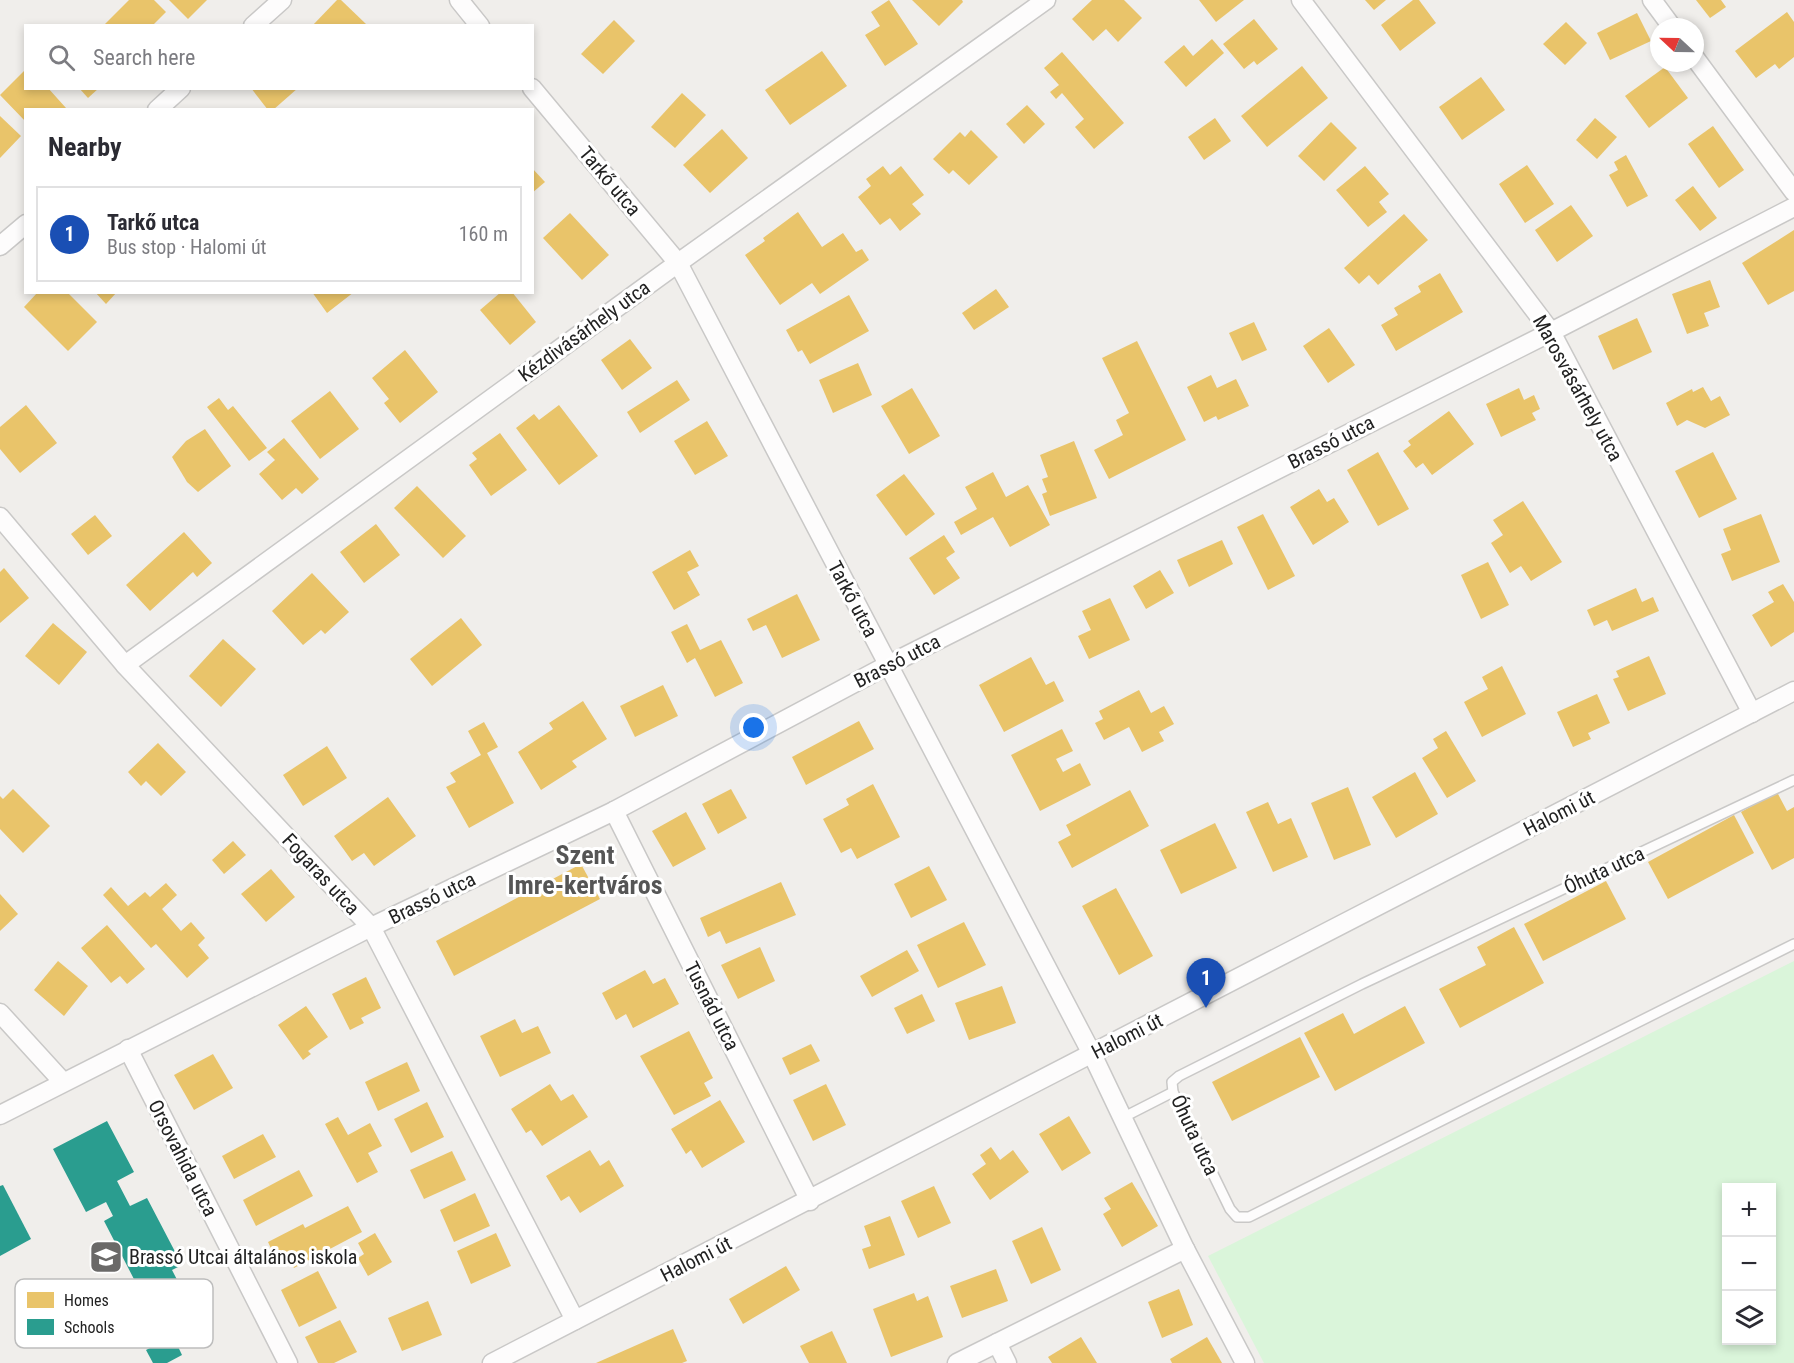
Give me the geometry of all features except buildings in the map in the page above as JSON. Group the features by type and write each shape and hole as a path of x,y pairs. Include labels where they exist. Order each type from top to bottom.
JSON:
{"street":[{"path":"255,24 282,0"},
{"path":"459,0 478,24"},
{"name":"Kézdivásárhely utca","path":"125,665 678,263 1046,0"},
{"name":"Marosvásárhely utca","path":"1301,0 1551,332 1752,713"},
{"path":"1652,0 1665,18"},
{"path":"1704,70 1794,192"},
{"path":"158,108 179,90"},
{"name":"Tarkő utca","path":"534,90 678,263 1092,1054 1185,1249 1245,1363"},
{"name":"Brassó utca","path":"0,1115 371,927 614,811 888,664 1551,332 1794,207"},
{"path":"0,246 24,226"},
{"name":"Fogaras utca","path":"0,517 125,665 371,927 575,1320"},
{"name":"Halomi út","path":"492,1363 1794,691"},
{"name":"Tusnád utca","path":"614,811 810,1200"},
{"path":"0,1013 63,1082"},
{"name":"Orsovahida utca","path":"128,1049 288,1363"},
{"path":"957,1363 1185,1249"},
{"path":"997,1343 1007,1363"}],"lane":[{"name":"Óhuta utca","path":"1794,780 1362,984 1179,1076 1172,1083 1173,1092 1230,1209 1237,1217 1249,1217 1794,944"},
{"path":"1122,1118 1173,1092"}],"green space":[{"path":"1794,961 1794,1363 1264,1363 1208,1256"}],"place":[{"name":"Tarkő utca","path":"1206,1008"},
{"name":"Brassó Utcai általános iskola","path":"106,1257"}],"district":[{"name":"Szent Imre-kertváros","path":"585,870"}]}
